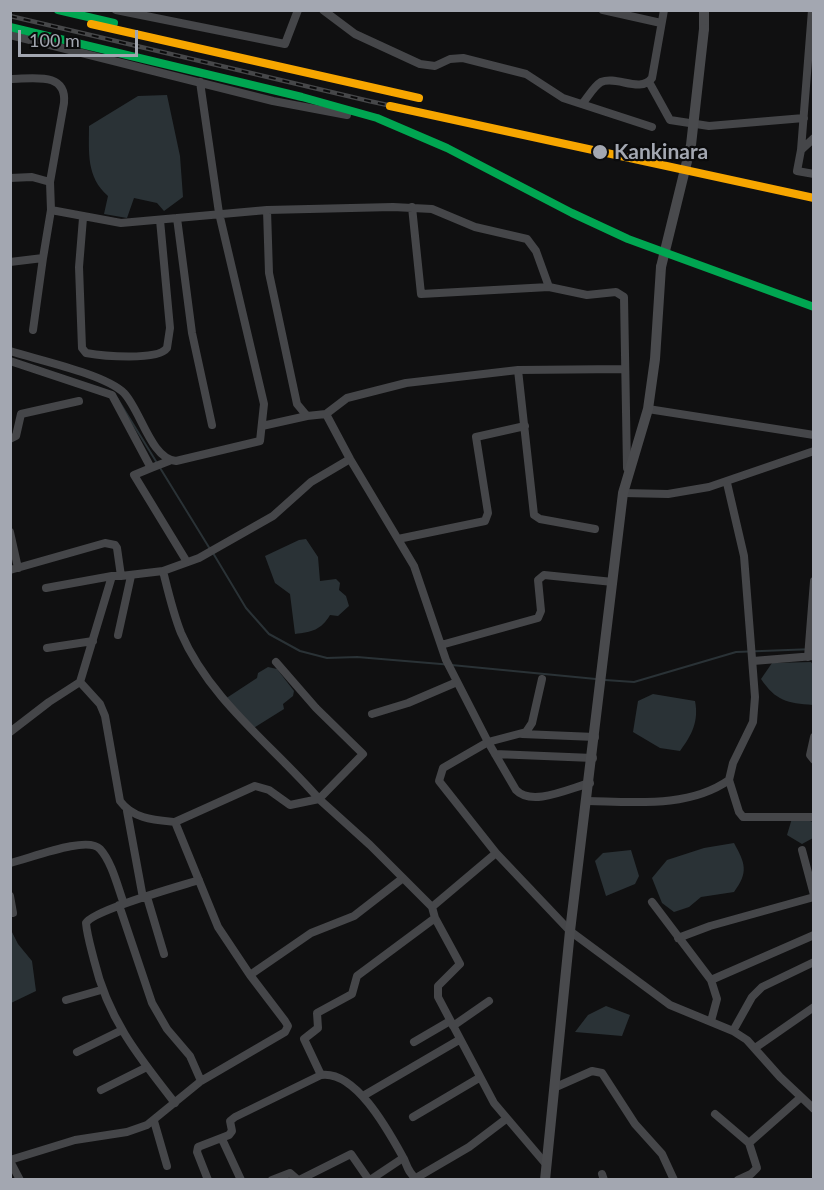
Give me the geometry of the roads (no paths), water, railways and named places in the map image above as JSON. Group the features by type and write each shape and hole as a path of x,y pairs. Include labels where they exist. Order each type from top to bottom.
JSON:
{"main road":[{"path":"545,1179 570,931 588,801 623,493 627,473 648,409 655,359 661,267 691,145 704,29 704,10"}],"street":[{"path":"116,10 285,44 298,10"},
{"path":"323,10 355,34 420,64 435,66 456,58 470,59 526,74 556,95 652,127"},
{"path":"603,10 661,23"},
{"path":"664,10 649,82 670,120 709,126 804,118"},
{"path":"812,10 804,118 797,171 813,174"},
{"path":"10,34 273,101 347,115"},
{"path":"10,79 45,78 59,83 64,90 64,103 50,182 51,210 33,330"},
{"path":"187,562 134,475 169,461 256,443 261,438 265,410 219,213 200,82"},
{"path":"582,104 600,82 649,82"},
{"path":"801,150 813,138"},
{"path":"10,178 32,177 50,182"},
{"path":"51,210 83,218 121,223 267,210 412,207 447,213 475,227 527,239 536,251 549,287"},
{"path":"412,207 421,294 549,287 587,295 621,294 624,303 627,473"},
{"path":"267,210 266,255 271,287 297,404 307,416"},
{"path":"83,218 79,267 82,348 86,353 116,356 160,355 167,348 170,328 160,220"},
{"path":"177,218 192,333 212,425"},
{"path":"10,262 43,258"},
{"path":"10,351 115,385 130,400 159,453 169,461"},
{"path":"10,361 112,394 151,468"},
{"path":"262,426 326,414 347,398 394,385 518,370 624,369"},
{"path":"518,370 534,515 540,519 596,529"},
{"path":"10,439 16,436 21,414 79,401"},
{"path":"648,409 813,435"},
{"path":"326,414 421,582 446,660 488,742 516,790 525,797 533,798 590,783"},
{"path":"398,539 485,521 488,513 476,437 525,426"},
{"path":"623,493 668,494 727,483 790,457 813,451"},
{"path":"46,588 163,571 187,562 212,551 273,516 311,482 350,459"},
{"path":"727,483 744,556 752,655 753,722 733,763 729,780 739,812 743,817 813,817"},
{"path":"10,532 14,569 110,543 117,548 117,576 80,682 10,732"},
{"path":"163,571 181,632 208,678 236,714 319,799 370,845 432,907 435,918 459,964 437,989 451,1024 479,1078 506,1119 545,1163"},
{"path":"441,645 538,618 541,611 538,580 544,575 613,582"},
{"path":"118,635 131,576"},
{"path":"752,655 810,653 813,581"},
{"path":"47,648 93,641"},
{"path":"127,811 146,818 176,822 255,786 269,790 290,805 319,799 363,754 316,708 276,662"},
{"path":"542,680 532,723 526,732 488,742 443,768 439,777 496,853 570,931 670,1005 733,1031 755,1048 800,1098 813,1109"},
{"path":"80,682 100,704 105,716 118,795 127,811 145,898 164,954"},
{"path":"372,714 408,703 457,682"},
{"path":"521,734 595,737"},
{"path":"813,737 810,755 813,760"},
{"path":"495,754 593,758"},
{"path":"588,801 681,800 714,789 729,780"},
{"path":"20,1179 10,1161 75,1140 127,1132 154,1121 201,1081 287,1029 285,1021 250,975 218,927 176,822"},
{"path":"10,863 73,846 92,844 105,857 152,1003 166,1029 190,1056 201,1081"},
{"path":"678,938 710,926 813,896 802,850"},
{"path":"432,907 496,853"},
{"path":"250,975 311,933 354,916 403,878"},
{"path":"175,1103 120,1031 101,990 86,923 92,917 122,905 199,880"},
{"path":"10,896 13,913"},
{"path":"651,902 711,980 717,999 711,1021"},
{"path":"321,1075 304,1039 318,1028 317,1012 352,994 357,976 435,918"},
{"path":"711,980 813,935"},
{"path":"733,1031 752,997 762,987 813,962"},
{"path":"66,1000 101,990"},
{"path":"414,1042 451,1024 489,1001"},
{"path":"755,1048 813,1007"},
{"path":"77,1052 120,1031"},
{"path":"363,1096 459,1040"},
{"path":"101,1090 147,1067"},
{"path":"556,1087 592,1071 602,1073 635,1124 662,1154 674,1179"},
{"path":"208,1179 197,1149 231,1133 230,1119 321,1075 330,1074 344,1079 363,1096 416,1178 469,1147 506,1119"},
{"path":"413,1117 479,1078"},
{"path":"749,1143 800,1098"},
{"path":"715,1114 749,1143 757,1168 751,1174 738,1179"},
{"path":"154,1121 167,1166"},
{"path":"222,1138 241,1179"},
{"path":"272,1179 290,1173 298,1179 351,1154 370,1179 403,1158"}],"waterway":[{"path":"117,398 210,549"},
{"path":"213,553 246,608 269,634 300,651 327,658 357,657 596,679"},
{"path":"605,680 634,682 736,652 814,649"}],"railway":[{"path":"10,16 369,101 814,198"},
{"path":"10,27 302,97 377,118 447,148 572,213 628,239 814,307"}],"place":[{"name":"Kankinara","path":"600,152"}]}
